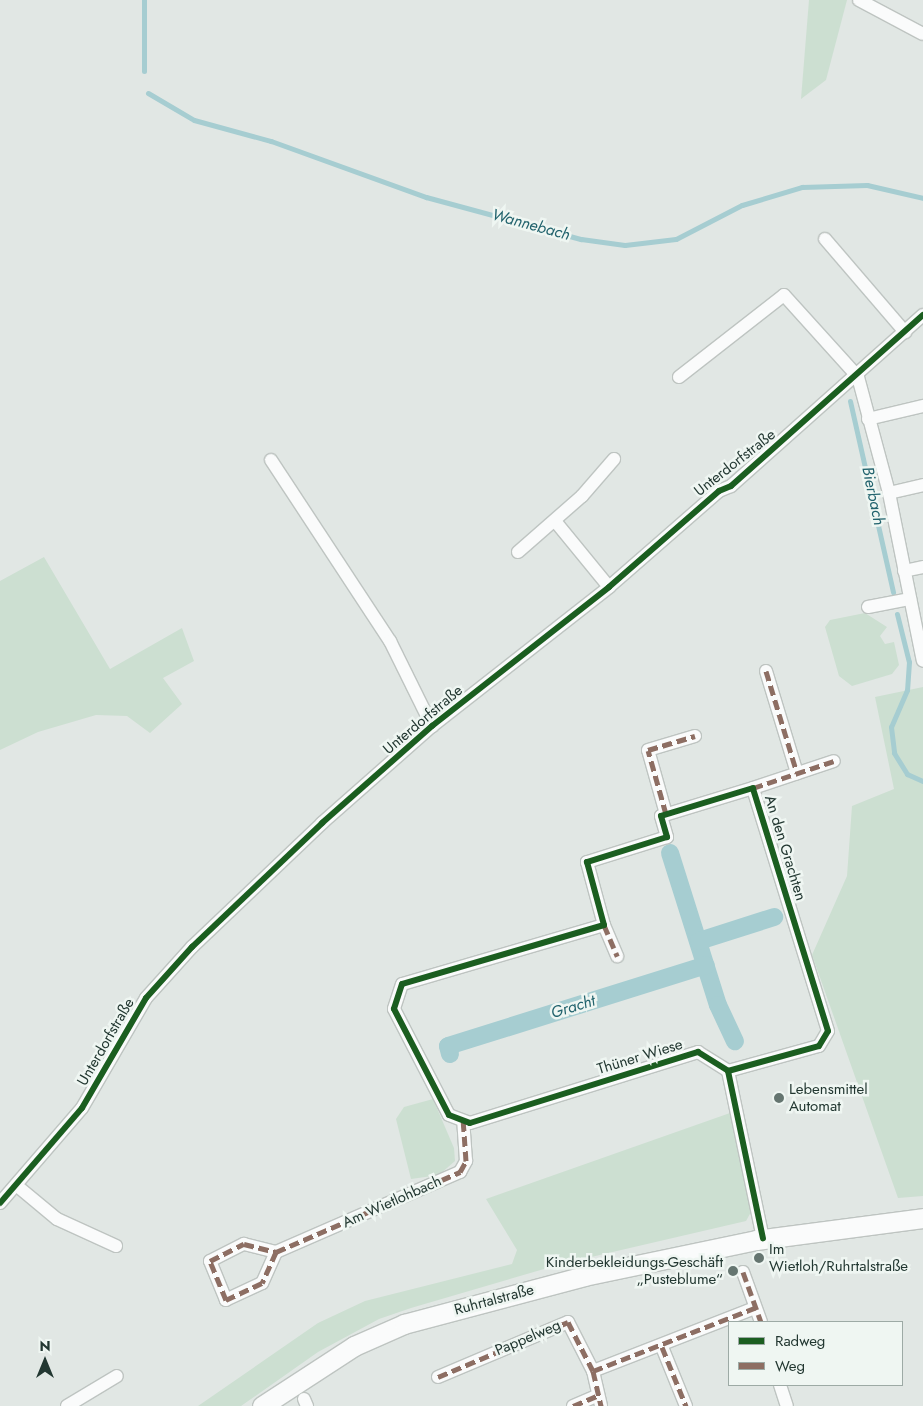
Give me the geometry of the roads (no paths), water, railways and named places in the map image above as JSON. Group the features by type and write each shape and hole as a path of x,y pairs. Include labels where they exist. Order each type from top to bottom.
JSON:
{"main road":[{"name":"Ruhrtalstraße","path":"262,1406 354,1346 404,1324 584,1276 763,1238 923,1218"}],"street":[{"path":"859,0 923,34"},
{"path":"825,239 905,332"},
{"path":"679,377 784,295 858,377 889,493 904,571 907,600 923,661"},
{"name":"Unterdorfstraße","path":"0,1203 82,1108 146,998 169,973 322,823 432,726 609,587 626,568 719,490 731,486 858,377 923,315"},
{"path":"868,419 923,406"},
{"path":"518,552 554,521 614,459"},
{"name":"Unterdorfstraße","path":"271,460 390,641 432,726"},
{"path":"889,493 923,485"},
{"path":"554,521 609,587"},
{"path":"904,571 923,567"},
{"path":"868,607 907,600"},
{"path":"766,671 797,774"},
{"path":"617,956 604,925 587,862 667,837 661,816 666,814 648,750 695,736"},
{"name":"An den Grachten","path":"666,814 754,788 834,761"},
{"name":"An den Grachten","path":"728,1071 819,1046 828,1031 754,788"},
{"path":"463,1122 449,1115 420,1064 394,1008 402,984 604,925"},
{"name":"Thüner Wiese","path":"463,1122 698,1052 728,1071"},
{"path":"728,1071 763,1238"},
{"name":"Am Wietlohbach","path":"276,1252 460,1172 466,1161 463,1122"},
{"path":"16,1185 57,1219 116,1246"},
{"path":"244,1244 276,1252 262,1284 226,1300 210,1261 244,1244"},
{"path":"743,1272 761,1321"},
{"path":"593,1372 662,1347 755,1308"},
{"name":"Pappelweg","path":"438,1377 568,1322 593,1372 599,1401 573,1406"},
{"path":"662,1347 686,1406"},
{"path":"67,1406 117,1376"},
{"path":"780,1386 787,1406"}],"waterway":[{"name":"Wannebach","path":"144,0 144,71"},
{"name":"Wannebach","path":"148,93 194,120 271,141 426,197 581,239 625,245 676,239 742,205 802,187 867,185 923,198"},
{"name":"Bierbach","path":"850,401 893,592"},
{"name":"Bierbach","path":"897,614 909,662 907,690 891,727 894,753 907,774 923,781"},
{"name":"Gracht","path":"670,853 718,1005 735,1041"},
{"name":"Gracht","path":"699,941 774,917"},
{"name":"Gracht","path":"450,1054 448,1046 706,965"}],"place":[{"name":"Lebensmittel Automat","path":"779,1098"},
{"name":"Im Wietloh/Ruhrtalstraße","path":"759,1258"},
{"name":"Kinderbekleidungs-Geschäft „Pusteblume“","path":"733,1271"}]}
